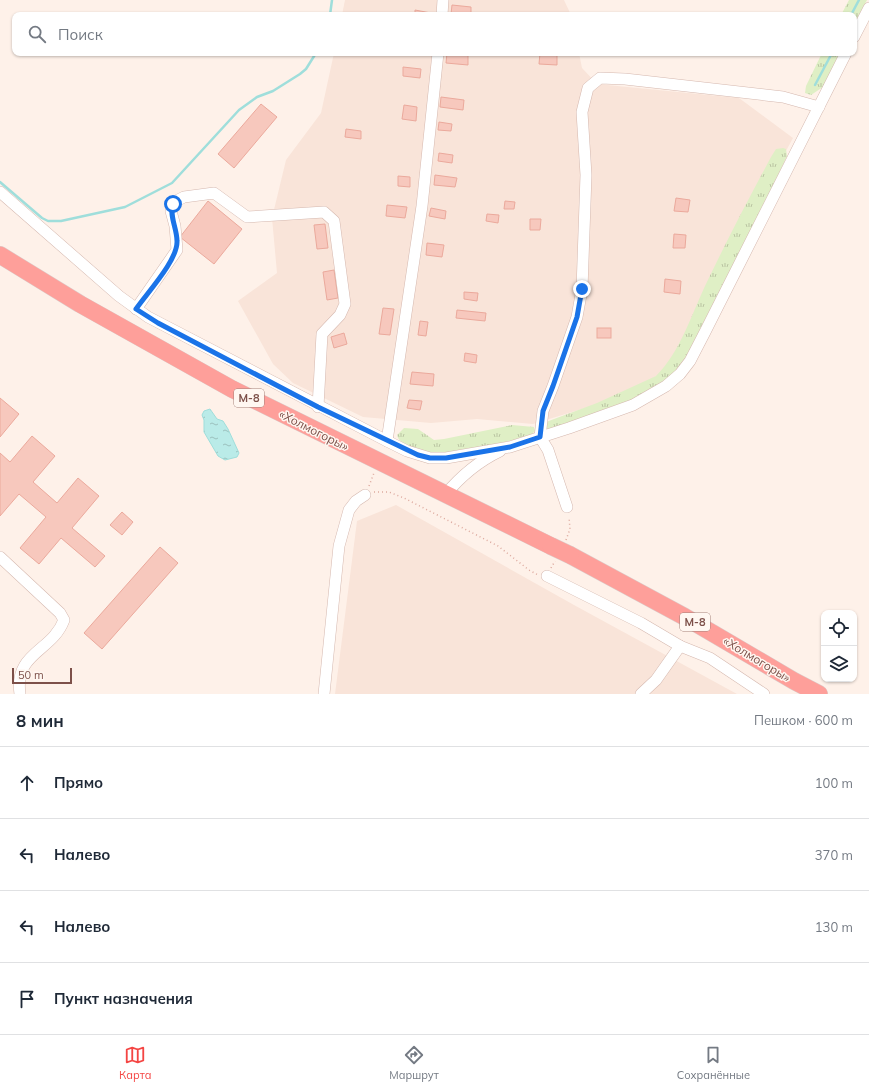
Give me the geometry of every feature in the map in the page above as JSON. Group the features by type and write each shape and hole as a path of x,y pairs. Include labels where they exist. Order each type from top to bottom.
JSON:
{"highway":[{"name":"«Холмогоры»","path":"0,255 80,304 188,366 445,495 570,555 685,617 819,694"}],"street":[{"path":"442,12 443,0"},
{"path":"857,32 869,8"},
{"path":"387,441 422,206 438,56"},
{"path":"0,192 136,309 158,323 318,407 407,451 430,458 446,458 510,447 633,405 666,386 680,374 690,361 844,56"},
{"path":"567,507 548,450 540,437 543,411 577,317 582,289 586,175 582,112 588,88 600,78 625,79 783,97 819,107"},
{"path":"136,309 177,250 176,233 171,211 173,204 178,200 196,194 214,193 248,217 324,212 334,221 346,304 340,315 322,334 318,407"},
{"path":"445,495 458,480 479,464 510,447"},
{"path":"473,453 479,464"},
{"path":"324,694 339,546 349,510 356,501 365,495"},
{"path":"0,557 60,613 64,620 60,629 23,666 18,681 20,694"},
{"path":"547,576 621,612 680,646 710,658 764,694"},
{"path":"641,694 656,680 680,646"}],"path":[{"path":"365,495 380,491 389,492 404,498 498,546 529,570"}],"shaded area":[{"path":"345,0 564,0 570,12 343,12"},
{"path":"333,56 580,56 582,68 597,84 739,98 793,138 720,272 670,369 611,400 533,424 477,419 431,423 363,417 293,383 273,364 238,301 277,273 272,218 286,160 321,113"},
{"path":"396,505 737,694 335,694 357,521"}],"green space":[{"path":"849,0 867,0 857,19 857,12 843,12"},
{"path":"821,56 838,56 823,87 811,95 805,93 806,86"},
{"path":"776,149 786,149 787,156 702,332 682,366 664,382 633,400 549,431 544,428 546,422 597,403 656,376 672,356 678,345 721,253 771,157"},
{"path":"512,425 534,427 535,431 530,436 482,448 445,454 423,453 412,449 402,443 397,435 404,428 418,429 434,440"}],"water":[{"path":"210,409 217,419 223,421 228,429 239,453 237,457 225,460 218,456 204,432 204,420 202,415 204,411"}],"building":[{"path":"452,5 471,7 471,12 451,12"},
{"path":"415,10 426,12 415,12"},
{"path":"447,56 468,56 468,65 446,63"},
{"path":"540,56 557,56 557,65 539,64"},
{"path":"403,67 421,69 420,78 403,76"},
{"path":"441,97 464,100 463,110 440,107"},
{"path":"261,104 277,117 234,168 218,154"},
{"path":"404,105 417,107 416,121 402,119"},
{"path":"439,122 452,124 451,131 438,130"},
{"path":"346,129 361,131 361,139 345,137"},
{"path":"439,153 453,155 452,163 438,161"},
{"path":"435,175 457,178 455,187 434,185"},
{"path":"398,176 410,177 410,187 398,186"},
{"path":"676,198 690,200 688,212 674,211"},
{"path":"208,201 242,229 214,264 180,237"},
{"path":"505,201 515,202 514,209 504,209"},
{"path":"387,205 407,207 405,218 386,216"},
{"path":"431,208 446,211 445,219 429,216"},
{"path":"487,214 499,215 498,223 486,221"},
{"path":"530,219 541,219 540,230 530,230"},
{"path":"325,224 328,248 317,249 314,225"},
{"path":"674,234 686,235 685,248 673,248"},
{"path":"427,243 444,245 442,257 426,255"},
{"path":"334,270 338,298 327,300 323,272"},
{"path":"665,279 681,281 680,294 664,292"},
{"path":"464,292 478,293 477,301 464,299"},
{"path":"383,308 394,309 390,335 379,334"},
{"path":"457,310 486,313 485,321 456,318"},
{"path":"420,321 428,322 426,336 418,335"},
{"path":"597,328 611,328 611,338 597,338"},
{"path":"344,333 347,344 334,348 331,337"},
{"path":"465,353 477,355 476,363 464,361"},
{"path":"412,372 434,374 433,386 410,384"},
{"path":"0,398 19,414 0,437"},
{"path":"409,400 422,401 420,410 407,408"},
{"path":"32,436 55,456 33,482 57,503 78,478 99,496 72,528 105,556 95,567 61,538 39,564 20,548 46,517 19,494 0,516 0,453 10,462"},
{"path":"122,512 133,522 122,535 110,525"},
{"path":"160,547 178,563 102,649 84,633"}],"waterway":[{"path":"330,12 332,0"},
{"path":"853,12 859,0"},
{"path":"0,182 42,218 48,221 61,221 125,207 172,183 239,110 257,97 273,91 300,74 306,69 314,56"},
{"path":"815,85 830,56"}],"route":[{"path":"173,204 171,211 175,226 177,250 136,309 158,323 318,407 407,451 430,458 446,458 510,447 540,437 543,411 577,317 582,289"}]}
